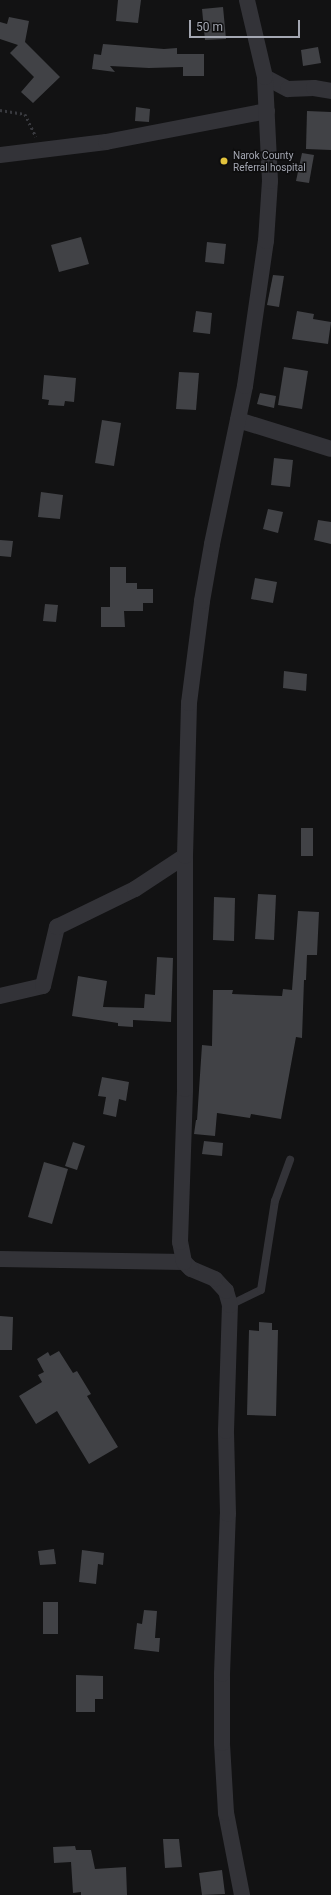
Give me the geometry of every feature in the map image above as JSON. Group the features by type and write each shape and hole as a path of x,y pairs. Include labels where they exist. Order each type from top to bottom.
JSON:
{"street":[{"path":"242,1895 226,1813 222,1743 222,1666 228,1514 226,1431 230,1305 226,1291 215,1279 191,1269 184,1262 180,1242 185,1089 185,856 187,758 191,679 212,544 245,386 266,241 270,181 265,77 247,0"},
{"path":"265,77 288,89 314,88 331,91"},
{"path":"0,155 106,142 267,111"},
{"path":"238,420 331,449"},
{"path":"0,996 44,986 57,927 135,889 185,856"},
{"path":"0,1258 184,1262"}],"lane":[{"path":"230,1305 261,1290 276,1201 290,1160"}],"path":[{"path":"0,110 25,114 43,150"}],"building":[{"path":"118,0 141,0 138,23 116,21"},
{"path":"223,7 226,39 205,40 202,9"},
{"path":"9,17 29,21 25,42 60,77 33,103 21,92 34,77 10,53 18,45 0,39 0,22 7,24"},
{"path":"103,44 164,49 177,48 177,54 204,54 204,76 183,76 183,67 149,68 110,66 115,72 92,69 94,54 101,55"},
{"path":"318,47 321,63 303,66 301,50"},
{"path":"136,107 150,109 149,122 135,121"},
{"path":"307,111 331,112 331,150 306,149"},
{"path":"302,153 314,155 309,183 296,181"},
{"path":"81,237 89,264 59,272 51,245"},
{"path":"207,242 226,244 224,264 205,262"},
{"path":"273,275 284,276 279,307 267,305"},
{"path":"196,311 212,313 210,334 193,332"},
{"path":"297,311 314,314 313,319 331,322 328,344 292,339"},
{"path":"284,367 308,371 302,409 278,405"},
{"path":"179,372 199,373 196,410 176,409"},
{"path":"44,375 76,378 74,402 65,401 64,406 48,405 49,400 42,399"},
{"path":"260,393 276,396 274,408 257,404"},
{"path":"102,420 121,423 114,466 95,463"},
{"path":"274,458 293,460 290,487 271,485"},
{"path":"41,492 63,495 60,519 38,517"},
{"path":"268,509 283,512 278,533 263,529"},
{"path":"318,520 331,522 331,544 314,540"},
{"path":"0,540 13,541 11,557 0,556"},
{"path":"110,567 126,567 126,583 137,583 137,589 153,589 153,603 143,603 143,611 124,611 125,627 101,627 101,607 110,607"},
{"path":"255,578 277,582 273,603 251,599"},
{"path":"45,604 58,605 56,622 43,621"},
{"path":"284,671 307,674 306,691 283,688"},
{"path":"301,828 313,828 313,856 301,856"},
{"path":"258,894 276,895 274,940 255,939"},
{"path":"214,897 235,898 234,941 213,940"},
{"path":"298,911 319,912 317,955 307,955 306,980 304,980 302,1038 296,1037 281,1119 251,1114 250,1118 217,1113 215,1136 194,1134 197,1120 202,1045 212,1046 213,990 233,990 232,994 282,996 283,989 292,990"},
{"path":"157,957 173,958 171,1022 133,1020 133,1027 118,1026 118,1023 72,1016 78,976 107,981 103,1007 144,1008 145,994 155,995"},
{"path":"102,1077 129,1082 126,1101 119,1099 116,1117 103,1114 106,1097 98,1096"},
{"path":"204,1141 223,1143 222,1156 202,1154"},
{"path":"73,1142 85,1146 77,1170 65,1166"},
{"path":"44,1162 68,1169 52,1224 28,1217"},
{"path":"0,1316 13,1317 12,1350 0,1350"},
{"path":"259,1322 272,1323 272,1330 278,1330 276,1416 247,1415 249,1330 259,1331"},
{"path":"59,1351 73,1373 77,1371 91,1394 87,1396 118,1447 89,1464 57,1411 36,1424 19,1396 42,1382 38,1375 44,1372 37,1359 48,1352 50,1356"},
{"path":"54,1549 56,1564 40,1565 38,1551"},
{"path":"82,1550 104,1553 103,1565 98,1564 96,1584 79,1582"},
{"path":"43,1602 58,1602 58,1634 43,1634"},
{"path":"144,1610 157,1611 155,1638 160,1638 159,1652 134,1649 137,1623 142,1624"},
{"path":"76,1675 103,1676 103,1699 95,1699 95,1712 76,1712"},
{"path":"163,1839 179,1839 182,1867 165,1868"},
{"path":"75,1846 76,1850 91,1850 95,1869 126,1867 127,1895 81,1895 81,1892 73,1893 71,1862 54,1863 53,1847"},
{"path":"222,1870 225,1894 202,1895 199,1873"}],"place":[{"name":"Narok County Referral hospital","path":"224,161"}]}
